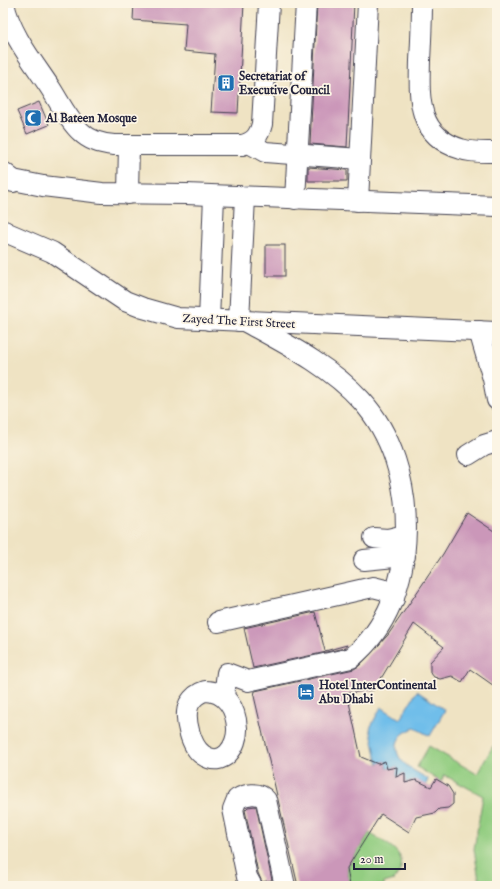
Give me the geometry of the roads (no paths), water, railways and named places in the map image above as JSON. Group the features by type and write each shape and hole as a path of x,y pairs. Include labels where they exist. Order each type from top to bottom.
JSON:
{"street":[{"path":"4,3 8,20 18,38 74,125 91,139 102,144 249,144 265,152 360,159"},
{"path":"249,144 258,135 262,124 269,3"},
{"path":"295,199 306,3"},
{"path":"358,201 368,3"},
{"path":"422,3 419,95 423,116 435,133 451,146 471,152 497,152"},
{"path":"128,194 129,145"},
{"path":"6,177 72,190 128,194 497,206"},
{"path":"209,320 214,196"},
{"path":"224,696 227,673 248,681 351,658 364,647 380,625 394,599 402,571 405,536 402,490 395,458 386,437 372,413 353,392 332,374 295,350 242,322 245,197"},
{"name":"Zayed The First Street","path":"3,232 52,252 108,291 143,308 178,318 488,332"},
{"path":"488,332 490,367 497,400"},
{"path":"468,455 484,444 497,441"},
{"path":"374,538 388,539 405,536"},
{"path":"364,560 404,556"},
{"path":"218,622 373,587 385,590 394,599"},
{"path":"179,690 182,700 188,710 190,732 197,749 208,758 221,758 232,750 235,744 237,732 234,712 224,696 212,691 199,693 194,698 188,710"},
{"path":"252,886 247,877 233,808 237,799 254,794 261,795 266,800 280,885"}],"water":[{"path":"417,691 445,710 430,736 415,728 409,730 399,738 397,750 402,761 428,779 426,785 416,791 414,780 405,783 404,773 396,777 397,767 387,769 385,761 378,764 370,728 381,707 400,719"}],"place":[{"name":"Secretariat of Executive Council","path":"226,83"},
{"name":"Al Bateen Mosque","path":"33,118"},
{"name":"Hotel InterContinental Abu Dhabi","path":"306,692"}]}
